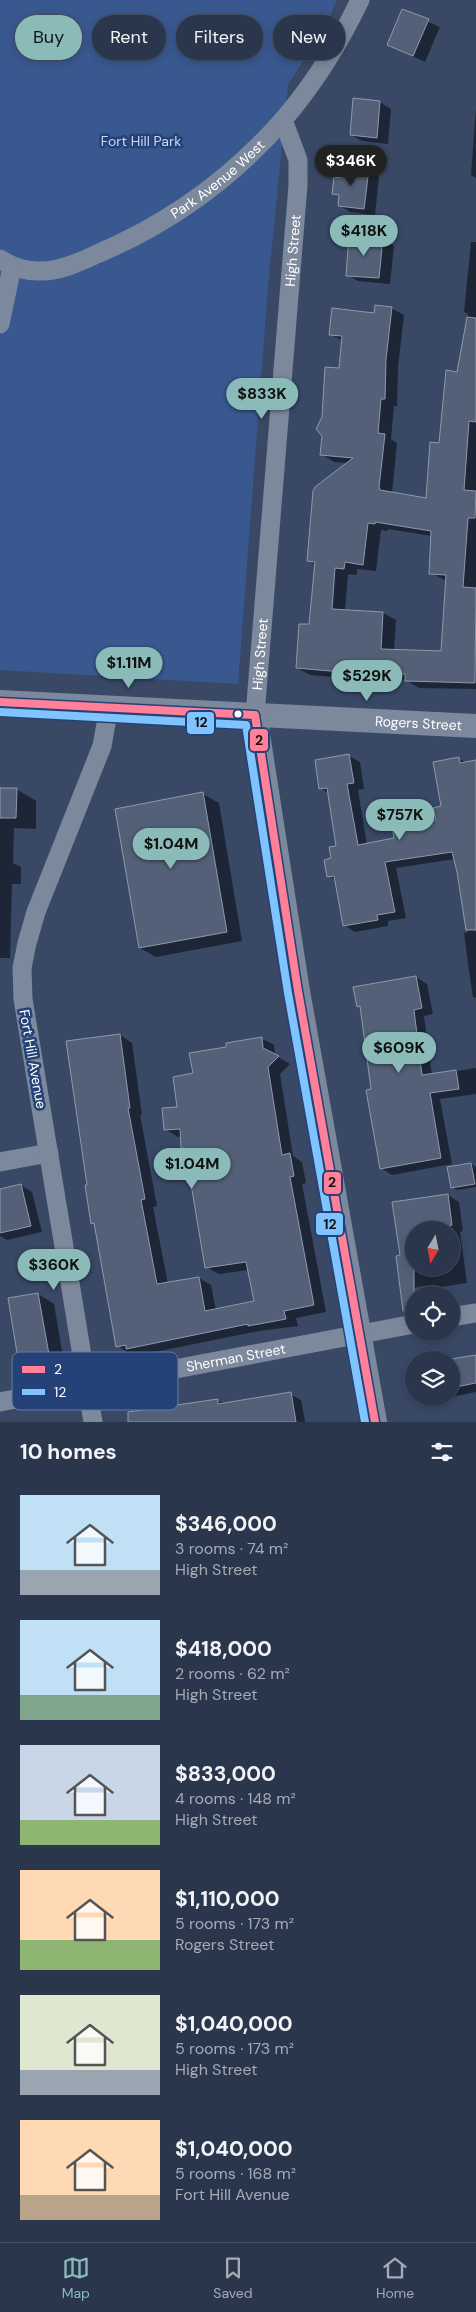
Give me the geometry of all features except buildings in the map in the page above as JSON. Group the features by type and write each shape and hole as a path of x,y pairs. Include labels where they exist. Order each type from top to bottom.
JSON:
{"street":[{"name":"Park Avenue West","path":"6,263 40,271 72,265 114,247 160,223 191,203 250,154 282,120 327,62 360,0"},
{"name":"High Street","path":"282,120 298,160 298,185 255,716 298,992 375,1422"},
{"path":"0,324 6,263"},
{"name":"Rogers Street","path":"0,702 476,726"},
{"name":"Fort Hill Avenue","path":"81,1352 50,1153 23,999 22,968 26,943 36,912 102,746 110,707"},
{"path":"0,1162 50,1153"},
{"path":"460,1316 476,1313"},
{"name":"Sherman Street","path":"178,1367 405,1325"}],"green space":[{"name":"Fort Hill Park","path":"0,0 337,0 330,15 273,15 273,60 304,60 288,85 268,286 238,684 0,670"}],"transit line":[{"name":"2","path":"0,702 255,715 298,991 375,1422"},
{"name":"12","path":"0,712 246,725 288,993 365,1422"}]}
